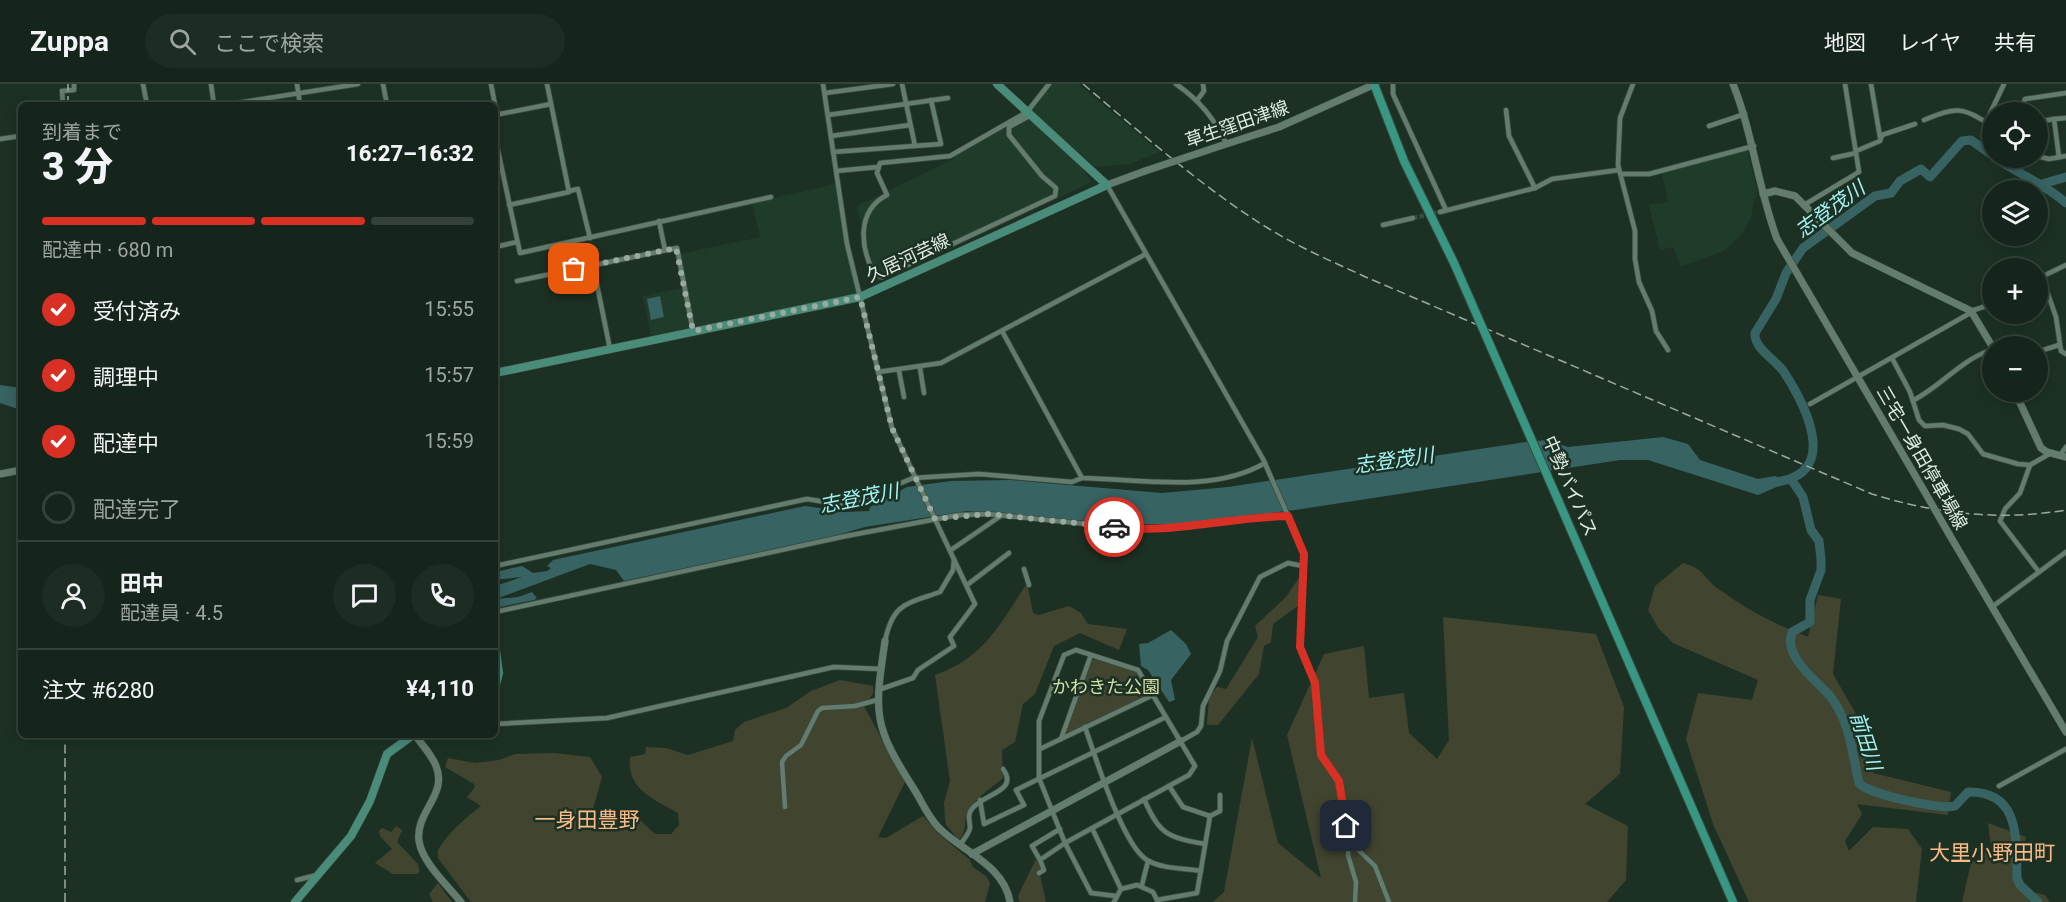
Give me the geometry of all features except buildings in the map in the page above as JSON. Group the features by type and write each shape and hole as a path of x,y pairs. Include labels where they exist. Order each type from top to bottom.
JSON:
{"highway":[{"name":"中勢バイパス","path":"1374,84 1404,161 1454,263 1733,902"}],"main road":[{"path":"997,84 1107,185"},
{"name":"草生窪田津線","path":"1107,185 1279,127 1374,84"},
{"name":"三宅一身田停車場線","path":"1733,84 1754,146 1771,224 1784,253 2066,732"},
{"name":"久居河芸線","path":"498,372 860,297 1107,185"},
{"path":"1763,194 1775,191 1790,194 1845,247 1860,257 1971,311 1984,336"},
{"path":"2020,402 2043,450 2063,456"},
{"path":"0,474 18,471"},
{"path":"885,641 877,700 880,727 891,754 939,828 999,875 1007,888 1010,902"},
{"path":"498,661 500,673 498,679"},
{"path":"295,902 340,851 358,824 370,801 383,759 396,745 409,738"},
{"path":"416,738 435,763 439,781 436,794 419,825 419,842 423,854 461,902"},
{"path":"972,854 1180,741"}],"street":[{"path":"63,102 62,91 74,90 74,84"},
{"path":"143,84 146,102"},
{"path":"211,84 214,102"},
{"path":"297,84 300,102"},
{"path":"242,102 358,84"},
{"path":"384,84 387,102"},
{"path":"491,84 494,102"},
{"path":"547,84 568,191"},
{"path":"823,84 847,244 892,428 914,479 954,556 975,604 950,637 954,646 918,670 917,675 913,678 877,690"},
{"path":"825,93 893,84"},
{"path":"902,84 915,146"},
{"path":"1029,113 950,156 880,163 877,174 887,195 869,209 863,228 872,268 880,277 1056,194 1056,188 1042,176 1009,135 1010,127 1029,113 1049,84"},
{"path":"1176,84 1198,99 1215,122 1223,145"},
{"path":"1198,99 1204,91 1203,84"},
{"path":"1393,84 1393,94 1443,211 1535,188 1552,179 1620,172 1649,174 1754,146"},
{"path":"1633,84 1620,118 1620,172 1636,234 1635,259 1639,282 1652,311 1656,331 1668,350"},
{"path":"1804,205 1859,172 1845,84"},
{"path":"1833,158 1856,152 1880,141 1871,84"},
{"path":"1995,102 2004,84"},
{"path":"2024,102 2025,99 2066,93"},
{"path":"828,115 948,98"},
{"path":"833,152 941,144 931,100"},
{"path":"498,115 551,104"},
{"path":"1924,120 1956,109 1973,113 1982,119"},
{"path":"1506,110 1509,136 1535,188"},
{"path":"1709,126 1745,114"},
{"path":"2048,121 2066,118"},
{"path":"2054,120 2059,157"},
{"path":"1880,137 1915,124"},
{"path":"831,136 910,125"},
{"path":"0,139 18,136"},
{"path":"498,152 520,253 771,197"},
{"path":"2048,159 2066,156"},
{"path":"836,171 878,167"},
{"path":"1107,185 1271,474 1304,554 1300,647 1315,683 1321,755 1339,781 1350,841 1348,855 1356,882 1356,902"},
{"path":"509,205 578,189 590,238"},
{"path":"1383,225 1413,218"},
{"path":"659,221 665,250"},
{"path":"498,247 517,242"},
{"path":"517,281 676,248 693,331"},
{"path":"878,372 920,368 941,363 1146,254"},
{"path":"593,265 609,349"},
{"path":"2048,274 2065,266"},
{"path":"2048,299 2059,329 2059,345 2061,351 2066,354"},
{"path":"1810,404 1971,311 1982,307"},
{"path":"1002,330 1082,478"},
{"path":"2048,348 2059,345"},
{"path":"1914,400 1935,388 1964,362 1982,353"},
{"path":"1892,358 1914,400 1918,417 1925,426 1942,425 1959,429 1968,434 1983,454 2018,464 2030,465 2051,453"},
{"path":"920,368 924,393"},
{"path":"899,371 904,397"},
{"path":"2063,456 2066,447"},
{"path":"498,565 807,499 838,504 858,501 914,479 979,474 1072,482 1082,478 1152,484 1194,482 1249,470 1265,463"},
{"path":"2030,465 2022,489 2000,520 2039,572"},
{"path":"498,611 958,515 1002,514 1126,528 1169,529 1264,516 1288,515"},
{"path":"951,550 1002,514"},
{"path":"1992,607 2066,552"},
{"path":"967,585 1009,553"},
{"path":"885,641 889,622 896,610 907,603 940,592 953,570 954,556"},
{"path":"1180,741 1197,732 1201,726 1203,706 1220,671 1227,641 1260,577 1288,563 1303,566"},
{"path":"1024,569 1029,585"},
{"path":"1040,860 1065,843 1189,775 1195,766 1138,670 1074,650 1064,655 1039,721 1039,778 1065,843 1090,893 1115,899 1122,889 1131,885 1142,885 1153,892 1158,901 1197,893 1210,816"},
{"path":"1060,739 1091,655"},
{"path":"498,724 607,718 834,667 881,669"},
{"path":"1040,749 1153,694"},
{"path":"785,807 782,762 786,756 801,745 818,711 822,708 855,706 877,700"},
{"path":"980,800 984,824 1024,805 1016,790 1166,717"},
{"path":"1085,727 1105,783 1132,845 1148,861 1201,871"},
{"path":"1999,786 2066,749"},
{"path":"960,845 969,830 969,814 980,800 996,794 1007,785 1009,778 1004,769"},
{"path":"1168,786 1183,807 1210,816 1220,811 1220,795"},
{"path":"1144,799 1155,823 1164,833 1177,839 1205,844"},
{"path":"1092,828 1122,889"},
{"path":"1039,873 1044,870 1032,846 1059,829"},
{"path":"1350,841 1375,866 1389,902"},
{"path":"1142,885 1148,861"},
{"path":"297,879 320,875"}],"shaded area":[{"path":"1052,84 1078,84 1160,152 1130,164 1096,167 1031,111"},
{"path":"1027,116 1080,165 1092,182 874,283 857,206 954,159 955,155"},
{"path":"1747,149 1758,194 1753,203 1752,215 1743,233 1724,251 1681,266 1673,247 1660,250 1649,205 1668,202 1662,174"},
{"path":"836,184 845,244 856,293 651,336 643,296 687,287 680,254 760,237 752,203"}],"green space":[{"path":"1683,563 1696,568 1714,586 1730,597 1774,622 1808,637 1818,595 1841,599 1833,674 1856,714 1873,773 1951,792 1948,815 1857,804 1862,814 1845,841 1849,851 1873,827 1908,829 1922,849 1916,902 1749,902 1713,824 1686,739 1698,693 1752,700 1758,680 1673,643 1659,629 1648,610 1655,586"},
{"path":"1301,575 1299,605 1273,624 1271,642 1264,646 1259,674 1218,725 1207,725 1209,697 1217,687 1226,689 1258,637 1255,626 1286,597"},
{"path":"1027,583 1033,613 1039,615 1069,606 1081,613 1088,624 1127,629 1119,650 1080,633 1054,646 1035,694 1023,704 1015,742 1002,750 1003,778 978,798 970,808 959,840 946,825 945,819 944,803 950,781 935,675 952,668 979,649 999,626"},
{"path":"1443,617 1596,634 1624,707 1620,774 1585,804 1628,826 1626,880 1607,902 1213,902 1224,892 1252,738 1278,843 1321,878 1287,735 1324,654 1364,646 1369,698 1404,693 1409,733 1437,759 1449,740"},
{"name":"かわきた公園","path":"1095,659 1136,672 1149,691 1147,695 1068,733 1066,730 1091,661"},
{"path":"840,680 873,686 873,694 864,706 905,782 878,837 886,838 923,816 939,834 970,860 973,867 987,877 990,884 985,902 471,902 438,858 438,850 447,837 481,806 467,797 475,787 474,784 445,767 448,758 475,763 499,760 515,754 554,753 590,757 602,777 593,809 602,821 613,825 621,811 627,808 655,834 671,834 679,825 678,813 652,798 638,786 630,768 630,757 645,754 646,747 666,748 688,755 733,741 735,730 744,722 786,708 811,691"},
{"path":"1988,823 2026,837 2016,887 2045,895 2050,902 1962,902 1971,863 1991,848"},
{"path":"396,826 402,830 397,842 417,863 420,871 417,874 393,874 375,863 392,849 380,836 379,831 382,828 391,832"},
{"path":"1036,859 1041,869 1036,872 1040,875 1046,902 1020,902 1018,896"},
{"path":"438,883 452,902 433,902 429,894"}],"water":[{"path":"660,296 664,317 651,320 647,299"},
{"path":"0,385 18,388 18,409 0,403"},
{"path":"1663,437 1688,444 1700,460 1758,479 1775,476 1790,481 1758,495 1648,460 1620,460 1295,510 1181,524 1115,524 967,511 865,527 827,538 624,581 616,570 590,564 498,598 498,585 522,577 498,580 498,571 522,566 533,573 547,571 551,568 547,566 553,560 805,506 846,512 869,511 870,507 907,487 951,481 1011,480 1162,493 1228,487 1526,442 1547,440 1568,447"},
{"path":"532,592 537,598 498,607 498,599 518,597"},
{"path":"1171,630 1186,644 1191,654 1171,680 1175,700 1169,702 1148,670 1141,666 1139,644 1148,643"}],"waterway":[{"name":"志登茂川","path":"1777,482 1796,476 1808,466 1813,452 1808,419 1801,402 1784,372 1761,349 1755,333 1776,299 1786,273 1803,248 1875,196 1891,193 1900,181 1921,169 1930,177 1962,141 1971,140 1982,148"},
{"name":"志登茂川","path":"2012,168 2066,203"},
{"path":"2048,182 2066,177"},
{"name":"前田川","path":"1791,479 1803,497 1811,530 1819,541 1821,559 1821,570 1810,600 1810,622 1792,632 1790,641 1792,650 1802,667 1837,706 1846,727 1859,783 1875,792 1935,806 1955,806 1968,792 1985,794 1998,800 2007,809 2012,820 2017,878 2020,885 2038,902"}],"tunnel":[{"path":"1413,218 1440,212"}],"railway":[{"path":"68,84 68,102"},
{"path":"1083,84 1172,159 1242,211 1291,241 1368,278 1872,494 1896,501 1968,514 2017,515 2066,510"},
{"path":"65,738 65,902"}],"way so far":[{"path":"574,269 676,248 693,331 860,297 892,428 903,457 935,519 958,515 988,514 1114,527"}],"district":[{"name":"一身田豊野","path":"587,820"},
{"name":"大里小野田町","path":"1992,853"}],"route":[{"path":"1114,527 1169,529 1199,527 1264,516 1288,516 1304,554 1300,647 1315,683 1322,759 1339,781 1346,826"}]}
